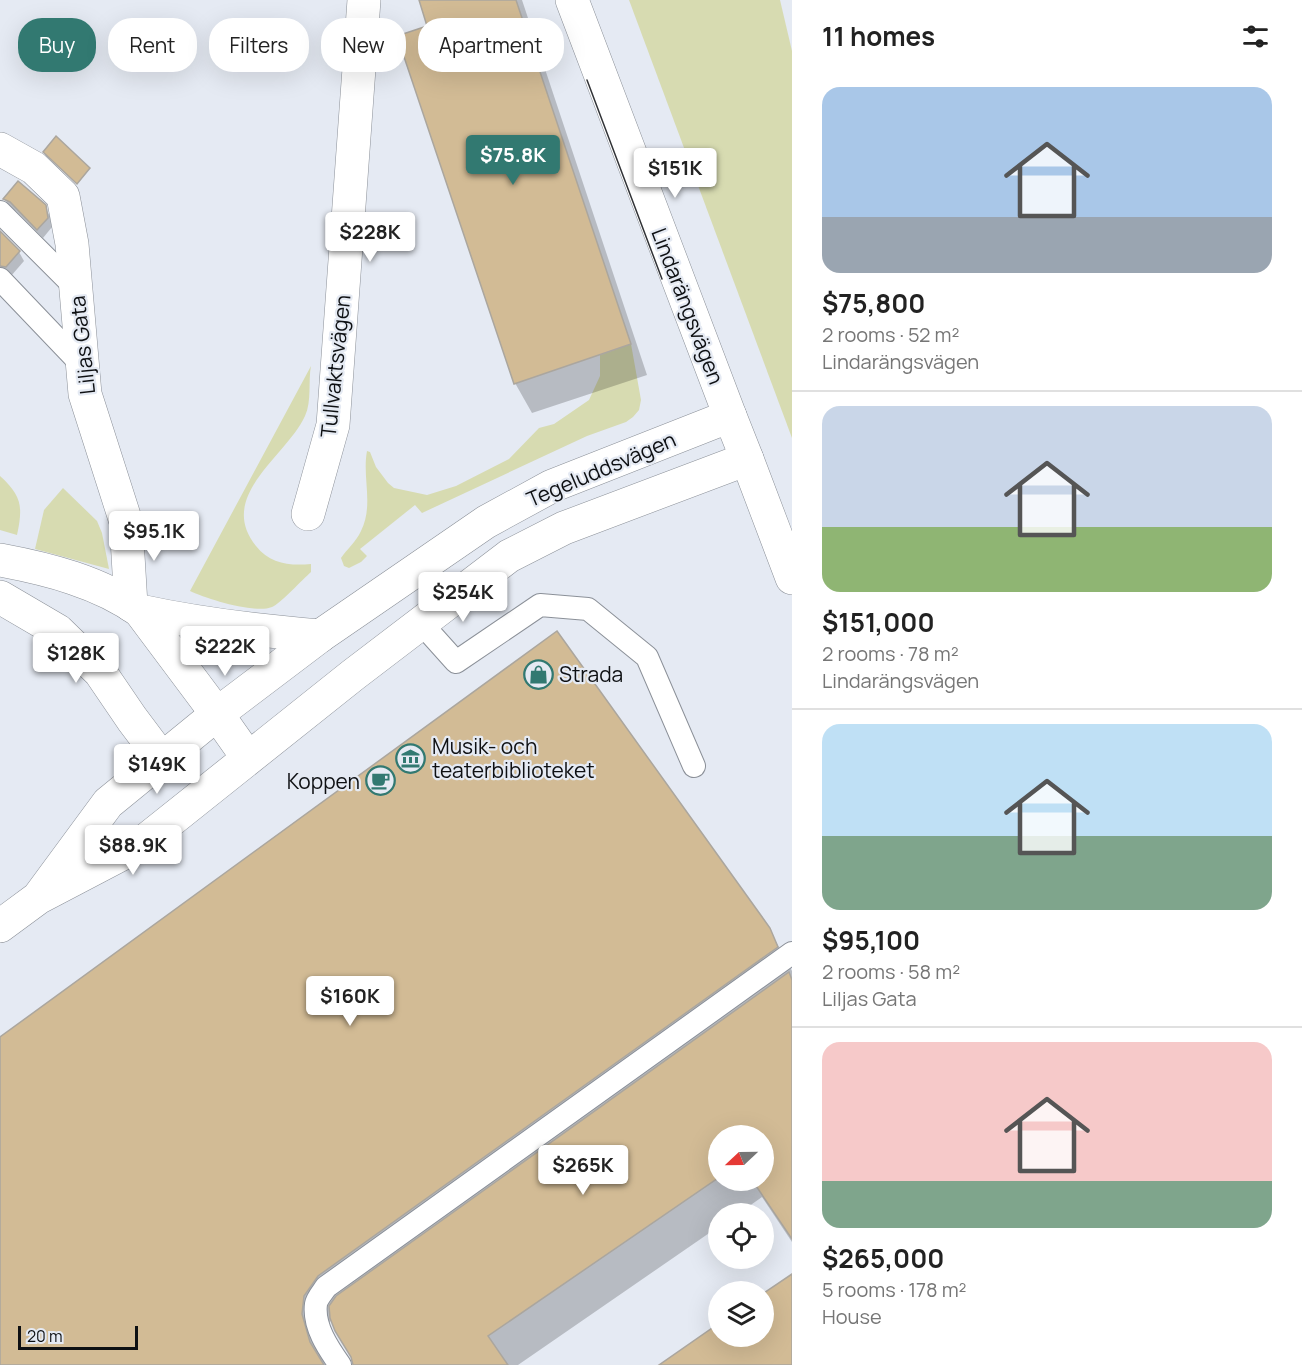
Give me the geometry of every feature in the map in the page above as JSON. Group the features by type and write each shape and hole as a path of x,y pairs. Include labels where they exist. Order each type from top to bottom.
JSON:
{"street":[{"name":"Tullvaktsvägen","path":"308,514 333,425 364,0"},
{"name":"Lindarängsvägen","path":"572,0 792,578"},
{"name":"Liljas Gata","path":"0,149 34,168 63,196 72,244 85,394 126,522 136,608"},
{"name":"Tegeluddsvägen","path":"38,898 108,803 218,714 320,636 486,522 552,486 730,416"},
{"name":"Tegeluddsvägen","path":"0,926 38,898 141,843 509,556 564,528 747,459"},
{"path":"0,560 91,584 136,608 189,621 259,632 320,636"},
{"path":"0,597 58,631 100,672 193,802"},
{"path":"136,608 218,714 248,758"}],"lane":[{"path":"0,212 75,287"},
{"path":"0,279 82,365"},
{"path":"421,623 456,662 540,605 588,609 647,657 693,766"},
{"path":"340,1365 326,1345 318,1323 316,1303 326,1287 792,953"}],"green space":[{"path":"629,0 780,0 792,51 792,438"},
{"path":"631,344 641,400 639,410 633,417 422,513 415,505 360,549 367,556 361,562 349,568 344,566 341,558 357,539 367,511 367,451 370,452 376,467 394,488 427,495 456,486 509,459 539,428 554,424 589,400 600,376 600,355"},
{"path":"311,366 305,416 296,431 258,478 249,494 244,510 246,528 262,552 281,562 296,565 311,564 311,572 280,601 264,609 231,605 190,591"},
{"path":"0,476 13,490 19,502 20,517 17,535 0,530"},
{"path":"63,488 97,521 102,533 109,569 35,549 44,510"}],"building":[{"path":"419,0 516,0 522,18 425,18"},
{"path":"418,29 418,72 540,72 631,344 514,384 406,63 406,33"},
{"path":"56,136 90,168 77,184 43,152"},
{"path":"18,181 46,205 48,218 37,230 10,202 3,199"},
{"path":"0,231 20,251 6,267 0,266"},
{"path":"557,631 770,928 778,947 318,1276 304,1296 302,1314 310,1342 324,1365 0,1365 0,1037"},
{"path":"789,972 792,980 792,1239 774,1212 774,1203 768,1203 759,1191 774,1191 774,1125 708,1125 708,1185 488,1336 508,1365 353,1365 330,1318 329,1306 336,1296"},
{"path":"792,1274 792,1365 659,1365 708,1331 708,1347 774,1347 774,1286"}],"tram line":[{"path":"587,80 662,279"}],"place":[{"name":"Strada","path":"538,674"},
{"name":"Musik- och teaterbiblioteket","path":"411,758"},
{"name":"Koppen","path":"381,781"}]}
